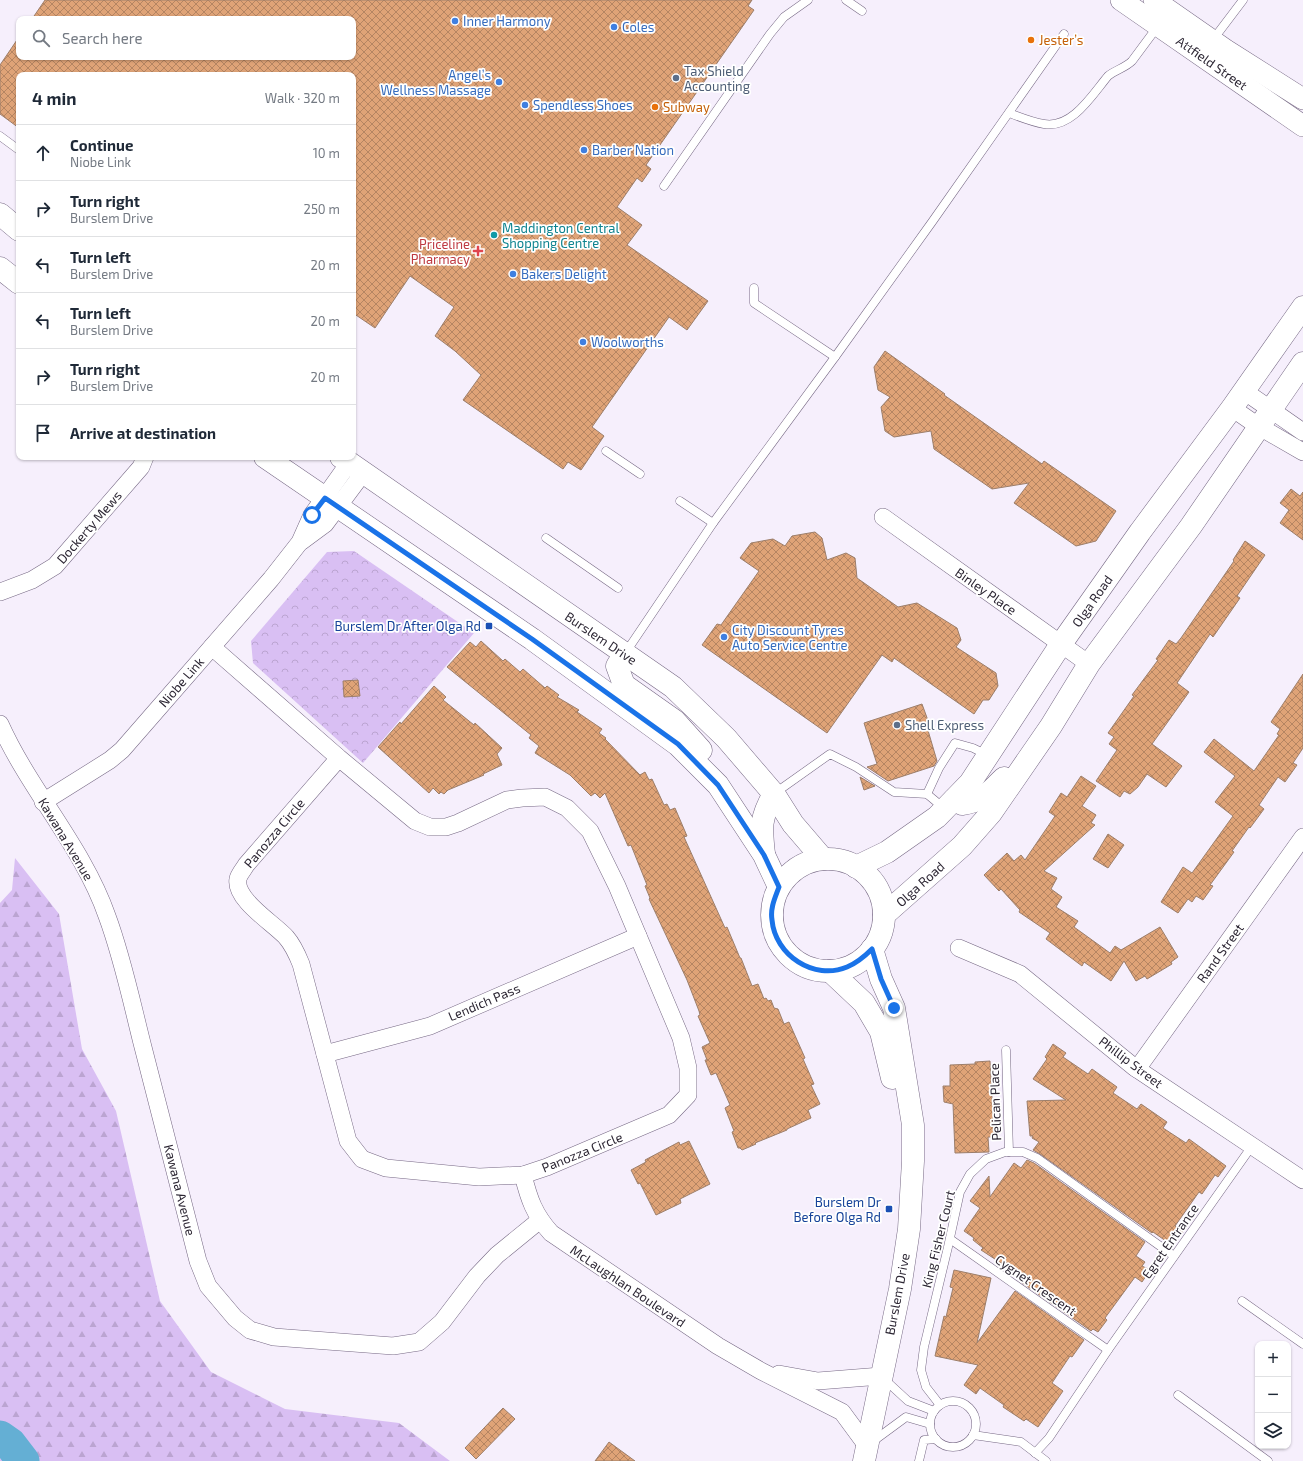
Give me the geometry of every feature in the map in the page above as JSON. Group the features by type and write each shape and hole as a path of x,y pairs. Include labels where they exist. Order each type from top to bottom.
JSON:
{"main road":[{"path":"0,214 16,227"},
{"path":"0,268 16,281"},
{"name":"Olga Road","path":"856,867 887,852 937,817 970,783 1061,644 1140,532 1238,400 1303,307"},
{"name":"Olga Road","path":"884,915 962,846 991,813 1051,726 1089,664 1190,526 1303,363"},
{"path":"269,460 532,639 678,744 718,785"},
{"name":"Burslem Drive","path":"351,464 555,607 625,653 673,687 726,738 774,794 793,824 823,860"},
{"path":"625,653 617,666 624,685 674,721 702,751 718,785 764,855 779,887"},
{"path":"950,804 972,803 984,798 1010,772 1051,726"},
{"path":"764,855 762,828 766,808 774,794"},
{"path":"823,860 840,861 856,867 867,876 876,887 882,901 884,915 882,927 878,939 872,949 860,960 846,968 830,971 813,969 797,962 785,951 776,936 772,920 773,903 779,887 790,873 805,864 823,860"},
{"name":"Burslem Drive","path":"866,1453 900,1289 909,1229 913,1161 913,1125 894,1008 881,979 872,949"},
{"name":"Burslem Drive","path":"830,971 864,1003 881,1032 893,1083 913,1125"}],"street":[{"name":"Attfield Street","path":"1121,0 1158,26 1207,49 1303,99"},
{"name":"Attfield Street","path":"1154,0 1207,49 1303,126"},
{"path":"1238,400 1264,418 1303,452"},
{"path":"1264,418 1303,432"},
{"name":"Dockerty Mews","path":"0,592 32,580 55,566 141,467 144,460"},
{"name":"Niobe Link","path":"43,802 110,760 122,750 271,579 300,542 324,524 331,502 351,464"},
{"name":"Binley Place","path":"883,518 1089,664"},
{"name":"Panozza Circle","path":"212,647 339,758 415,821 430,827 446,827 507,800 545,797 567,808 590,831 617,886 681,1038 688,1068 688,1095 669,1115 547,1167 523,1175 479,1176 386,1168 362,1159 348,1141 301,964 295,949 286,937 246,901 239,889 238,879 246,865 339,758"},
{"name":"Kawana Avenue","path":"0,724 7,740 43,802 87,869 107,916 123,969 198,1261 208,1286 235,1318 250,1330 274,1337 393,1346 419,1342 442,1322 477,1276 497,1255 540,1220"},
{"name":"Rand Street","path":"1137,1069 1303,837"},
{"name":"Lendich Pass","path":"325,1054 430,1026 638,936"},
{"name":"Phillip Street","path":"959,948 1020,974 1137,1069 1303,1180"},
{"name":"McLaughlan Boulevard","path":"523,1175 534,1209 540,1220 551,1233 718,1346 761,1371 842,1412 866,1453"},
{"name":"McLaughlan Boulevard","path":"761,1371 818,1381 881,1376"}],"lane":[{"path":"664,186 774,29 784,17 808,0"},
{"path":"846,0 862,11"},
{"path":"1207,49 1243,0"},
{"path":"1008,113 1045,124 1055,124 1068,120 1077,112 1108,76 1128,65 1132,61 1158,26"},
{"path":"625,653 632,645 713,523 932,222 1064,34"},
{"path":"0,136 16,148"},
{"path":"754,288 754,303 835,357"},
{"path":"606,452 640,474"},
{"path":"680,501 713,523"},
{"path":"546,538 618,588"},
{"path":"927,794 939,768 956,743 973,748 988,755"},
{"path":"774,794 830,754 856,767 894,792 927,794 950,804"},
{"name":"Pelican Place","path":"1006,1050 1008,1152"},
{"name":"Egret Entrance","path":"1035,1453 1049,1438 1108,1350 1252,1146"},
{"name":"King Fisher Court","path":"937,1408 926,1387 921,1370 924,1347 960,1192 970,1174 986,1159 1005,1152 1023,1152 1037,1158 1174,1256"},
{"name":"Cygnet Crescent","path":"950,1240 1108,1350"},
{"path":"1242,1302 1303,1344"},
{"path":"881,1376 908,1401 937,1408"},
{"path":"1178,1395 1268,1461"},
{"path":"954,1401 962,1403 968,1407 973,1413 975,1420 975,1428 972,1435 968,1440 956,1446 942,1444 936,1439 930,1424 931,1417 937,1408 947,1402 954,1401"},
{"path":"866,1453 906,1417 930,1424"},
{"path":"972,1435 1021,1442 1046,1461"},
{"path":"919,1461 924,1440 936,1439"}],"green space":[{"path":"354,551 474,633 363,763 253,663 251,641 327,552"},
{"path":"15,858 59,914 82,1049 116,1111 160,1301 211,1372 285,1409 399,1423 450,1461 0,1461 0,903 12,890"}],"building":[{"name":"Maddington Central Shopping Centre","path":"45,0 752,0 748,6 754,10 646,165 651,169 642,182 637,178 617,207 642,225 627,245 708,301 687,330 669,317 592,427 604,436 581,470 568,462 563,469 463,400 481,375 455,351 435,336 454,307 410,276 375,328 356,315 356,72 16,72 16,126 0,114 0,65 16,41 16,60 356,60 356,16 34,16"},
{"path":"885,351 945,394 944,395 1042,464 1044,461 1116,511 1096,541 1076,546 1014,503 1029,483 992,489 934,449 931,431 894,437 885,431 881,407 890,397 878,390 874,367"},
{"path":"1291,489 1300,496 1303,492 1303,540 1280,523 1289,510 1280,503"},
{"path":"815,532 822,538 827,560 846,553 855,558 857,578 898,607 917,603 957,628 961,640 956,647 996,673 998,686 989,700 983,700 974,714 894,658 892,662 882,655 827,733 702,645 717,624 721,625 759,571 740,558 751,543 773,539 785,546 792,536"},
{"path":"1245,541 1265,555 1237,596 1240,598 1213,637 1210,634 1177,683 1189,692 1152,744 1182,766 1166,787 1147,774 1138,787 1130,794 1124,791 1120,797 1096,781 1117,750 1109,744 1114,737 1108,733 1134,696 1132,695 1158,660 1156,659 1169,640 1176,644 1181,638 1234,561 1233,560"},
{"path":"481,641 503,661 505,659 520,672 523,669 545,688 547,686 559,695 557,697 579,710 577,712 602,729 599,733 606,738 605,739 640,775 645,772 649,780 652,779 664,805 667,804 670,810 675,808 687,836 684,837 725,928 727,927 752,986 758,984 764,999 766,998 768,1001 771,1000 774,1008 778,1009 784,1024 789,1022 805,1058 803,1059 814,1084 811,1085 820,1104 808,1110 811,1118 742,1150 738,1148 732,1132 734,1131 725,1108 730,1105 716,1073 711,1075 705,1060 707,1060 702,1047 710,1043 698,1016 700,1015 699,1011 687,980 649,899 650,898 645,886 647,885 631,845 628,846 605,793 600,798 595,793 591,796 570,775 535,753 539,746 529,738 531,735 447,667 470,642 476,647"},
{"path":"1303,674 1303,748 1293,763 1297,765 1285,782 1278,777 1259,805 1264,809 1232,851 1234,852 1210,885 1213,886 1203,900 1196,896 1192,902 1188,899 1178,913 1161,902 1183,867 1192,873 1233,816 1215,802 1235,776 1204,752 1214,739 1254,771 1279,735 1277,734 1280,729 1271,722"},
{"path":"358,680 360,696 344,697 343,681"},
{"path":"434,686 446,697 443,700 474,725 475,723 502,748 497,754 502,765 483,774 484,775 448,790 444,794 441,792 439,794 433,788 429,793 378,747 400,722 401,724"},
{"path":"922,704 930,726 927,727 937,761 934,766 888,781 867,767 877,764 864,723"},
{"path":"1081,776 1096,786 1082,806 1096,815 1091,823 1095,825 1044,871 1057,878 1051,889 1062,897 1056,907 1078,921 1074,927 1110,953 1115,946 1121,950 1160,927 1178,957 1171,962 1172,964 1147,979 1145,976 1136,981 1124,961 1111,981 1084,962 1082,966 1046,939 1050,933 1019,912 1020,910 1001,889 999,891 984,875 1007,853 1014,861 1021,855 1025,860 1055,816 1049,812 1061,793 1067,797"},
{"path":"860,777 875,786 864,790"},
{"path":"1108,834 1124,845 1108,868 1093,859"},
{"path":"1053,1044 1066,1053 1063,1057 1088,1074 1092,1069 1117,1087 1113,1093 1137,1109 1141,1104 1167,1122 1163,1128 1186,1143 1189,1139 1226,1166 1218,1177 1215,1175 1202,1194 1199,1192 1175,1226 1183,1232 1173,1246 1033,1150 1039,1142 1032,1138 1033,1136 1030,1136 1027,1101 1066,1100 1033,1079 1047,1059 1045,1057"},
{"path":"990,1061 994,1137 988,1137 989,1152 955,1153 953,1104 944,1102 943,1086 950,1086 950,1065 975,1064 975,1062"},
{"path":"689,1141 710,1184 680,1199 681,1203 656,1215 640,1183 638,1184 631,1170 646,1162 645,1160 679,1142 680,1145"},
{"path":"1027,1160 1034,1163 1145,1242 1136,1256 1145,1262 1142,1266 1150,1270 1142,1282 1135,1277 1105,1318 1107,1320 1098,1332 1093,1329 1091,1331 1021,1282 1024,1278 981,1250 983,1248 973,1240 974,1238 964,1231 980,1208 970,1201 989,1176 990,1197 1014,1163 1021,1168"},
{"path":"954,1270 991,1278 977,1343 1015,1291 1084,1340 1072,1357 1070,1356 1052,1383 1063,1391 1038,1427 1026,1419 1024,1421 1003,1407 1004,1405 980,1388 976,1394 964,1385 978,1365 935,1356 944,1316 946,1317 953,1288 950,1287"},
{"path":"503,1408 515,1419 476,1459 465,1448"},
{"path":"609,1442 635,1461 595,1461"}],"waterway":[{"path":"0,1437 10,1444 23,1461"}],"place":[{"name":"Inner Harmony","path":"455,21"},
{"name":"Coles","path":"614,27"},
{"name":"Jester’s","path":"1031,40"},
{"name":"Tax Shield Accounting","path":"676,78"},
{"name":"Angel’s Wellness Massage","path":"499,82"},
{"name":"Spendless Shoes","path":"525,105"},
{"name":"Subway","path":"655,107"},
{"name":"Barber Nation","path":"584,150"},
{"name":"Maddington Central Shopping Centre","path":"494,235"},
{"name":"Priceline Pharmacy","path":"478,251"},
{"name":"Bakers Delight","path":"513,274"},
{"name":"Woolworths","path":"583,342"},
{"name":"Burslem Dr After Olga Rd","path":"489,626"},
{"name":"City Discount Tyres Auto Service Centre","path":"724,637"},
{"name":"Shell Express","path":"897,725"},
{"name":"Burslem Dr Before Olga Rd","path":"889,1209"}],"route":[{"path":"312,515 325,498 532,639 678,744 718,785 764,855 779,887 773,903 772,920 776,936 785,951 797,962 813,969 830,971 846,968 860,960 872,949 881,979 894,1008"}]}
